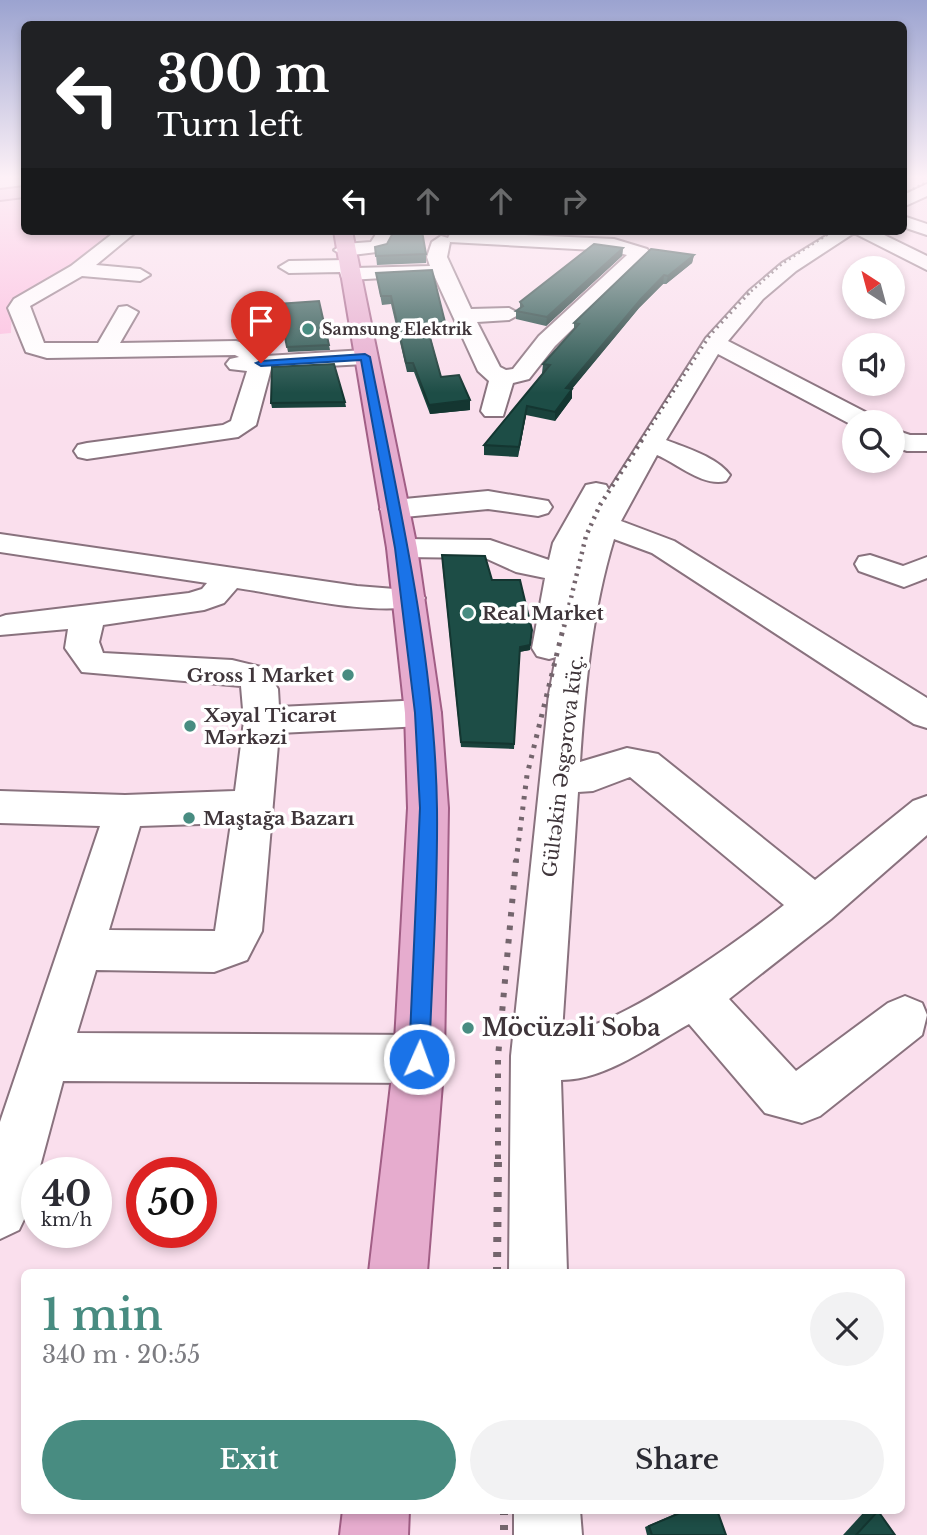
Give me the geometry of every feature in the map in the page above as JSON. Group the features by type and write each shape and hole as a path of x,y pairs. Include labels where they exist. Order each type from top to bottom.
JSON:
{"main road":[{"path":"346,255 402,548 423,713 428,808 419,1059 398,1269"},
{"path":"374,1535 376,1514"}],"street":[{"path":"104,250 78,270 27,298 19,308 34,347 47,351 236,348 246,351 261,363"},
{"path":"289,267 367,250"},
{"path":"346,255 398,250"},
{"path":"444,250 463,316 490,371 502,378 521,374 547,341 640,253 629,250"},
{"path":"465,250 499,257"},
{"path":"656,389 703,323 785,250"},
{"name":"Gültəkin Əsgərova küç.","path":"538,1269 536,1056 567,694 588,573 604,524 640,438 714,343 756,295 789,267 817,250"},
{"path":"899,250 927,264"},
{"path":"78,270 140,275"},
{"path":"105,351 127,312"},
{"path":"463,316 509,314"},
{"path":"714,343 843,410"},
{"path":"121,373 365,357"},
{"path":"87,451 229,432 243,425 261,363"},
{"path":"494,411 502,378"},
{"path":"550,648 568,543 640,438 685,457 716,475"},
{"path":"905,442 927,443"},
{"path":"394,509 488,500 538,507"},
{"path":"604,524 663,547 927,715"},
{"path":"0,543 357,596 409,598"},
{"path":"402,548 490,549 536,568 561,572"},
{"path":"870,565 904,577 927,566"},
{"path":"6,626 193,603 213,596 230,576"},
{"path":"79,950 214,952 231,946 240,931 262,721 260,689 253,677 232,672 94,664 84,656 80,642 89,617"},
{"path":"262,721 423,713"},
{"path":"561,778 593,776 627,762 644,764 816,906"},
{"path":"0,807 125,811 253,806"},
{"path":"4,1179 125,811"},
{"path":"536,1056 572,1056 598,1048 695,996 816,906 927,812"},
{"path":"695,996 783,1095 802,1098 905,1018"},
{"path":"45,1057 419,1059"},
{"path":"547,1514 548,1535"}],"shaded area":[{"path":"0,250 97,250 69,272 12,300 11,333 0,334"}],"building":[{"path":"375,250 425,250 426,254 376,256"},
{"path":"587,250 621,250 547,317 516,311 523,306 520,302"},
{"path":"650,250 694,255 668,276 664,275 641,299 566,388 572,389 555,412 527,406 519,447 484,445 550,365 543,364 579,324 574,323"},
{"path":"432,270 445,322 426,323 441,377 459,375 470,400 429,405 413,363 406,363 391,296 381,296 376,273"},
{"path":"319,301 329,345 287,347 278,304"},
{"path":"334,364 345,402 271,403 272,367"},
{"path":"442,555 485,556 492,580 520,580 532,630 530,645 520,647 514,744 461,742"},
{"path":"678,1514 718,1514 726,1535 652,1535 649,1526"},
{"path":"875,1514 880,1514 895,1535 856,1535"}],"railway":[{"path":"748,294 782,264 804,250"},
{"path":"641,441 710,335 748,294"},
{"path":"564,627 586,536 600,505 642,440"},
{"path":"516,862 527,775 564,625"},
{"path":"498,1158 498,1057 516,860"},
{"path":"497,1269 498,1158"},
{"path":"504,1514 504,1535"}],"place":[{"name":"Samsung Elektrik","path":"308,329"},
{"name":"Real Market","path":"468,613"},
{"name":"Gross 1 Market","path":"348,675"},
{"name":"Xəyal Ticarət Mərkəzi","path":"190,726"},
{"name":"Maştağa Bazarı","path":"189,818"},
{"name":"Möcüzəli Soba","path":"468,1028"}],"route":[{"path":"261,363 365,357 402,548 423,713 428,808 419,1059"}]}
